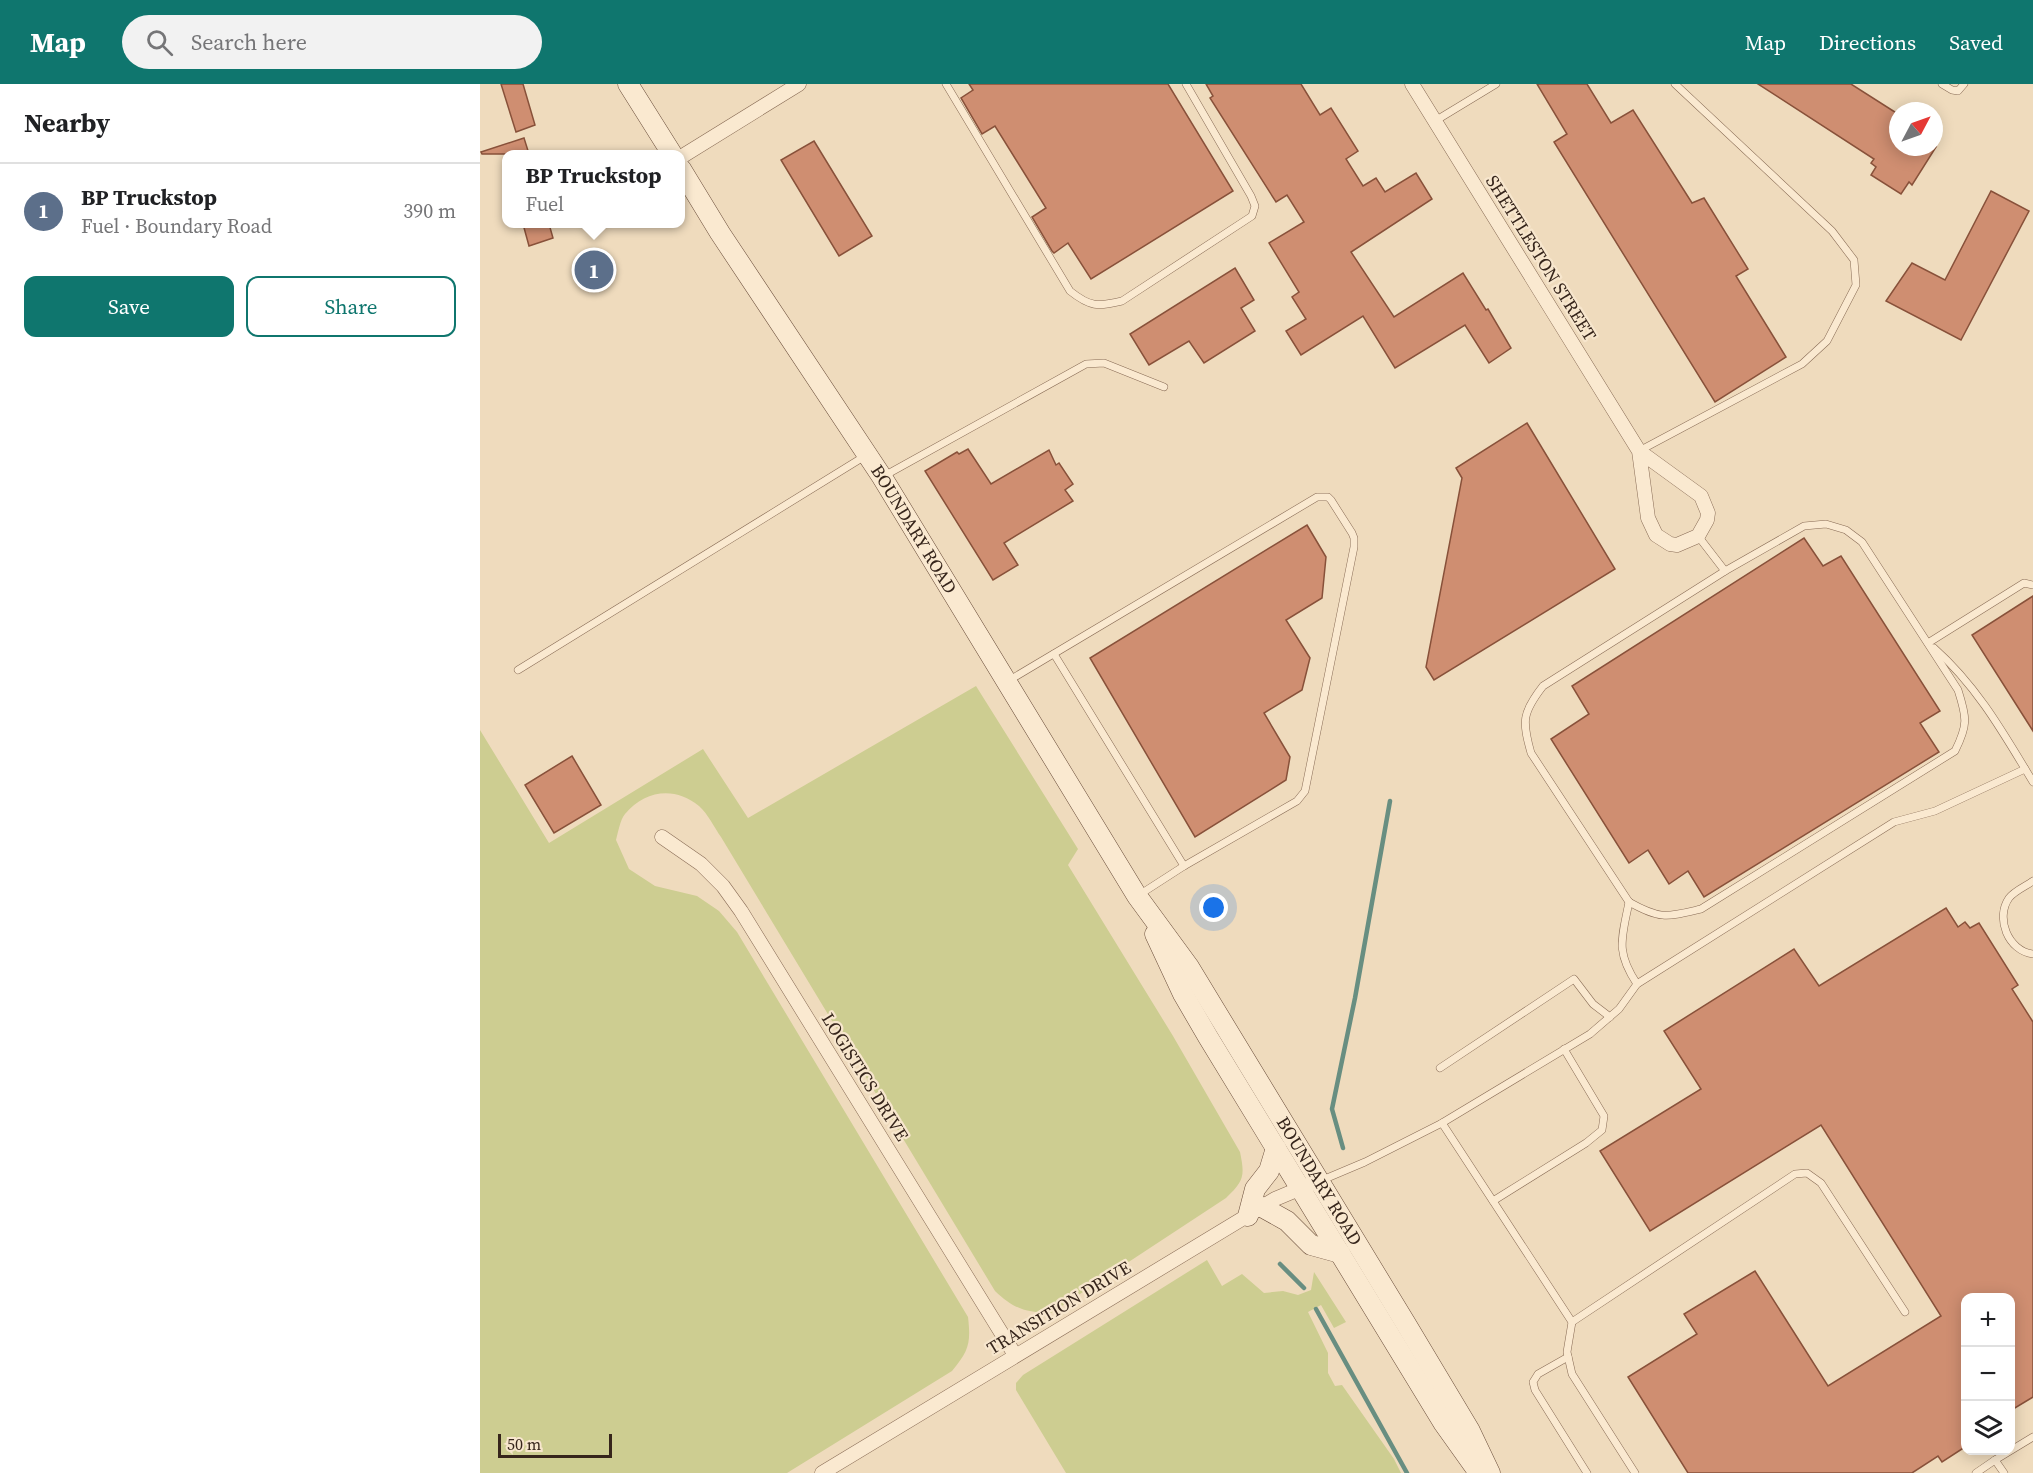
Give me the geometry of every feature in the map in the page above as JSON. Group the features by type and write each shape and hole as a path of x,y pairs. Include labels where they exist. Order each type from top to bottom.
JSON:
{"main road":[{"path":"628,84 669,150"},
{"name":"BOUNDARY ROAD","path":"685,176 720,233 882,477 1137,896 1190,967 1309,1184 1470,1431 1490,1473"},
{"name":"BOUNDARY ROAD","path":"1137,896 1183,994 1276,1148 1309,1184 1340,1253 1444,1424 1479,1473"},
{"path":"1276,1148 1269,1171 1255,1189 1255,1211 1287,1221 1311,1245 1340,1253"}],"street":[{"path":"685,155 799,84"},
{"name":"SHETTLESTON STREET","path":"1412,84 1639,451 1701,496 1705,503 1707,520 1698,536 1677,545 1670,544 1656,535 1648,518 1639,451"},
{"name":"LOGISTICS DRIVE","path":"662,837 701,864 723,886 741,910 1015,1355"},
{"name":"TRANSITION DRIVE","path":"822,1473 1255,1211 1309,1184"}],"lane":[{"path":"946,84 1070,291 1082,301 1099,306 1122,301 1252,216 1255,206 1251,196 1186,84"},
{"path":"1435,121 1496,84"},
{"path":"1639,451 1746,395 1809,358 1827,341 1856,285 1854,260 1832,231 1675,84"},
{"path":"1942,84 1958,91 1964,84"},
{"path":"882,477 1086,364 1104,363 1164,387"},
{"path":"518,670 867,455"},
{"path":"1006,682 1317,497 1328,497 1331,500 1352,533 1354,547 1305,791 1297,801 1184,866 1137,896"},
{"path":"1826,524 1846,530 1862,542 1928,643 1958,690 1964,709 1965,731 1954,751 1701,909 1672,916 1650,914 1629,902 1531,753 1524,727 1530,704 1544,686 1725,571 1804,526 1826,524"},
{"path":"1698,536 1725,571"},
{"path":"1928,643 2024,584 2033,585"},
{"path":"1928,643 1956,668 1991,712 2033,782"},
{"path":"1054,654 1184,866"},
{"path":"1309,1184 1365,1162 1442,1123 1590,1034 1619,1009 1637,984 1894,822 1935,811 2025,769"},
{"path":"2033,881 2010,897 2002,913 2007,937 2024,953 2033,954"},
{"path":"1629,902 1621,943 1626,966 1637,984"},
{"path":"1440,1068 1574,979 1593,1004 1610,1017"},
{"path":"1493,1201 1586,1143 1602,1130 1604,1116 1564,1049"},
{"path":"1442,1123 1572,1322 1567,1352 1572,1374 1635,1473"},
{"path":"1572,1322 1795,1174 1807,1173 1821,1183 1905,1312"},
{"path":"1568,1357 1538,1374 1533,1382 1535,1390 1587,1473"},
{"path":"1976,1473 2033,1437"},
{"path":"1995,1460 2004,1473"}],"green space":[{"path":"976,686 1078,849 1068,865 1173,1036 1240,1152 1243,1173 1240,1182 1226,1198 1051,1313 1034,1312 1014,1306 995,1291 708,817 699,806 680,795 660,793 651,796 633,806 623,817 619,827 616,840 629,869 655,886 697,896 719,911 737,932 968,1317 967,1346 962,1358 952,1371 787,1473 480,1473 480,730 549,843 703,749 748,818"},
{"path":"1207,1260 1222,1286 1242,1274 1264,1293 1283,1291 1298,1295 1311,1290 1314,1272 1346,1322 1334,1328 1321,1305 1308,1312 1328,1353 1328,1373 1335,1386 1342,1385 1394,1459 1401,1473 1066,1473 1016,1390 1016,1383 1023,1375"}],"building":[{"path":"501,84 523,84 535,125 516,132"},
{"path":"969,84 1168,84 1233,191 1091,279 1068,243 1054,253 1052,251 1032,217 1046,208 995,126 982,134 961,98 973,90"},
{"path":"1206,84 1301,84 1320,115 1331,108 1358,151 1346,159 1363,186 1376,178 1385,192 1416,173 1432,199 1351,252 1394,317 1463,273 1511,348 1489,363 1465,325 1395,368 1363,316 1301,355 1286,331 1306,319 1292,297 1299,292 1269,243 1304,222 1287,195 1276,202 1210,98 1213,96"},
{"path":"1537,84 1587,84 1611,123 1633,110 1692,203 1704,198 1748,269 1736,276 1786,357 1715,402 1554,142 1567,134"},
{"path":"1758,84 1851,84 1889,108 1889,156 1930,156 1912,185 1909,182 1901,194 1871,175 1876,167 1871,163 1874,159"},
{"path":"524,138 528,150 502,150 502,154 482,154 481,152"},
{"path":"814,141 872,236 839,256 781,160"},
{"path":"1991,191 2029,211 1961,340 1886,301 1912,263 1945,280"},
{"path":"524,228 550,228 553,238 529,246"},
{"path":"1235,268 1254,300 1241,308 1255,331 1204,363 1189,341 1149,365 1130,334"},
{"path":"1527,423 1615,569 1434,680 1426,667 1462,478 1456,468"},
{"path":"968,449 991,484 1049,450 1056,465 1059,463 1073,484 1065,490 1073,501 1004,543 1018,565 993,580 925,471 957,452 959,454"},
{"path":"1307,525 1326,557 1322,598 1286,620 1310,658 1302,690 1264,713 1290,757 1286,780 1195,837 1090,658"},
{"path":"1804,538 1823,566 1841,556 1940,711 1920,723 1939,752 1704,897 1688,871 1669,884 1648,850 1629,863 1551,739 1589,714 1572,686"},
{"path":"2033,596 2033,731 1972,635"},
{"path":"572,756 601,805 554,833 525,785"},
{"path":"1946,908 1958,927 1965,922 1970,928 1979,923 2018,985 2012,989 2033,1022 2033,1397 2015,1408 2015,1293 1961,1293 1961,1450 1942,1462 1938,1456 1912,1473 1688,1473 1628,1377 1697,1334 1684,1314 1755,1271 1828,1386 1941,1316 1821,1125 1650,1231 1600,1151 1701,1089 1664,1031 1794,949 1819,986"}],"waterway":[{"path":"1343,1148 1332,1109 1355,998 1390,801"},
{"path":"1280,1264 1304,1288"},
{"path":"1316,1309 1407,1473"}],"place":[{"name":"BP Truckstop","path":"594,270"}]}
